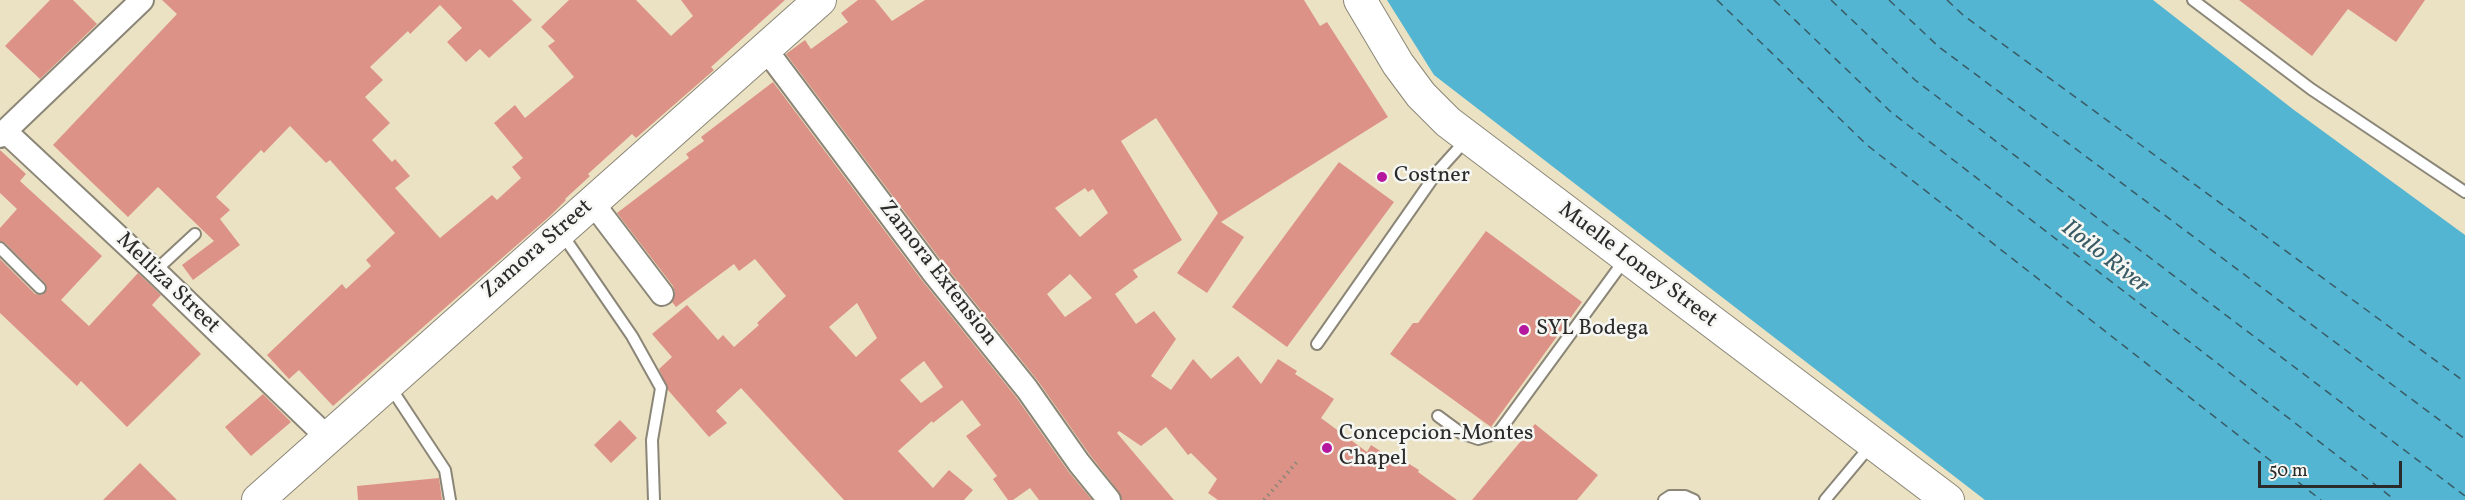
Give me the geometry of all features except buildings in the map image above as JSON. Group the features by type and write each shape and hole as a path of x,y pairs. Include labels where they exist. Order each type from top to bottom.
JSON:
{"main road":[{"name":"Zamora Street","path":"258,500 820,0"},
{"name":"Muelle Loney Street","path":"1360,0 1398,64 1421,95 1448,122 1948,500"}],"street":[{"path":"1,135 142,0"},
{"name":"Zamora Extension","path":"763,50 776,63 932,271 1027,389 1079,464 1109,500"},
{"name":"Melliza Street","path":"1,135 155,271 328,438"},
{"path":"592,202 662,294"}],"lane":[{"path":"2193,0 2311,89 2465,192"},
{"path":"1317,344 1438,171 1468,138"},
{"path":"560,231 632,336 661,388 652,440 654,500"},
{"path":"155,271 195,234"},
{"path":"0,248 40,288"},
{"path":"1438,416 1461,433 1478,439 1498,433 1626,257"},
{"path":"388,382 445,470 450,500"},
{"path":"1824,500 1873,442"},
{"path":"1664,500 1670,496 1685,495 1694,500"}],"path":[{"path":"1264,500 1297,462"}],"water":[{"name":"Iloilo River","path":"1387,0 2153,0 2294,110 2465,235 2465,500 1985,500 1434,75"}],"ferry route":[{"path":"1717,0 1867,145 2321,500"},
{"path":"1774,0 1891,112 2395,500"},
{"path":"1831,0 1915,80 2465,496"},
{"path":"1889,0 1939,47 2465,439"},
{"path":"1947,0 1963,15 2465,382"}],"place":[{"name":"Costner","path":"1382,177"},
{"name":"SYL Bodega","path":"1524,330"},
{"name":"Concepcion-Montes Chapel","path":"1327,448"}]}
